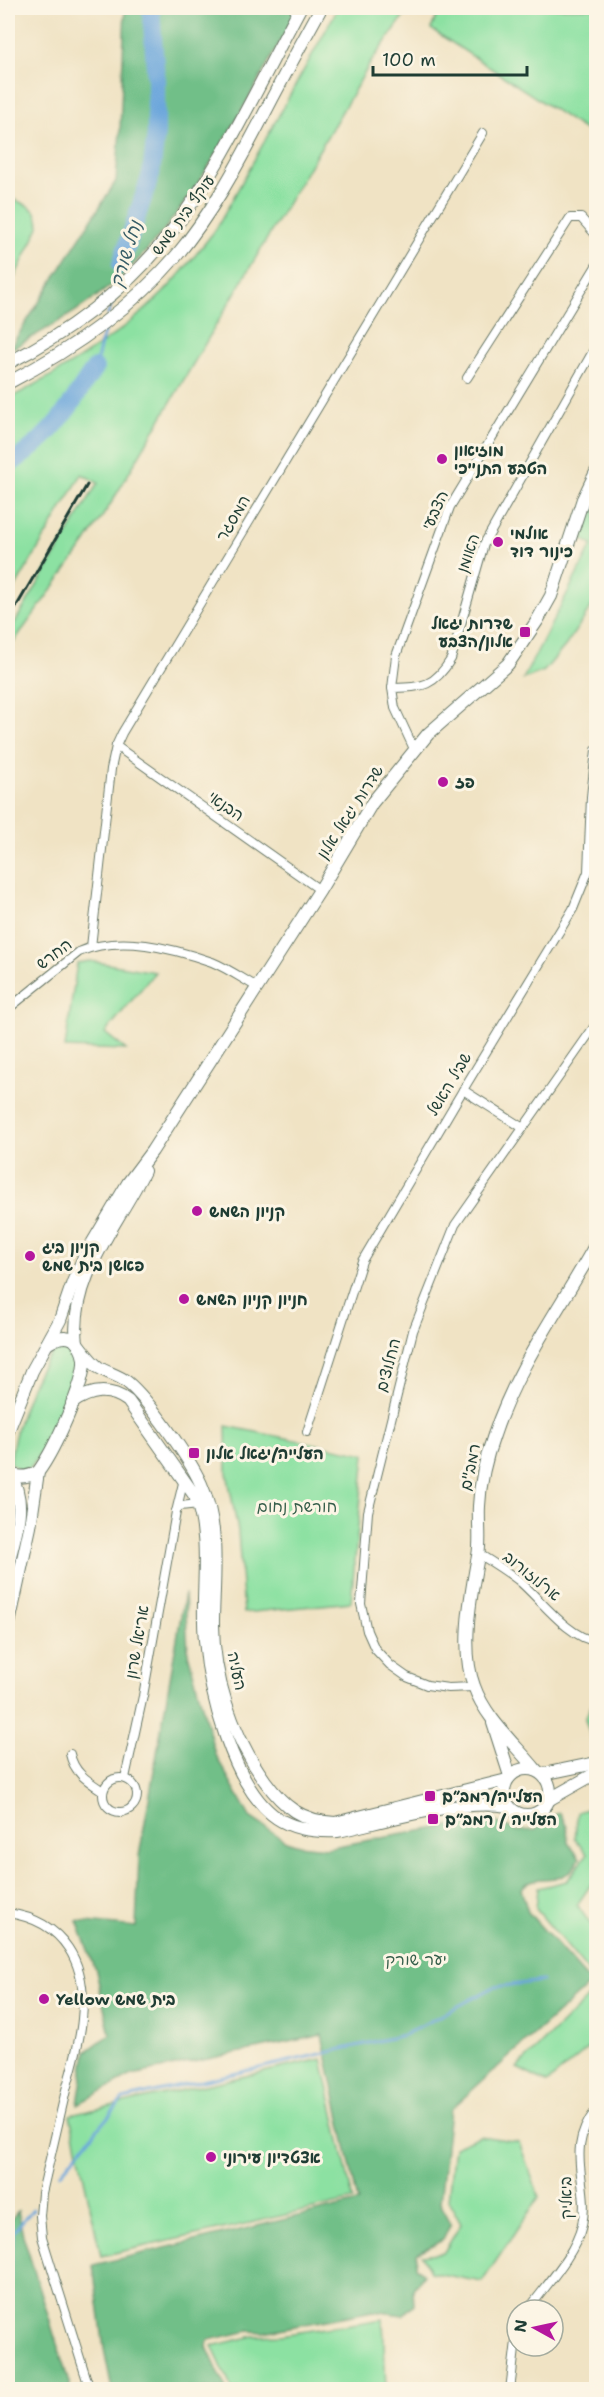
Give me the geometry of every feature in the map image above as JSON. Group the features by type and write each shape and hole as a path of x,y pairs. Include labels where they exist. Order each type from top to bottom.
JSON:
{"main road":[{"name":"עוקף בית שמש","path":"12,361 76,321 134,274 163,242 206,182 300,8"},
{"name":"עוקף בית שמש","path":"8,383 86,338 128,304 163,270 204,220 222,191 321,8"},
{"name":"שדרות יגאל אלון","path":"8,1431 17,1403 60,1320 73,1282 88,1250 128,1183 152,1151 320,890 372,803 414,749 448,716 493,680 523,643 551,596 583,499 597,472"},
{"name":"שדרות יגאל אלון","path":"38,1472 51,1452 72,1403 84,1367 76,1319 86,1278 133,1193 152,1151"},
{"name":"רמב\"ם","path":"539,1772 492,1717 474,1687 469,1662 469,1609 472,1581 479,1554 479,1505 493,1436 526,1362 597,1244"},
{"path":"46,1345 60,1337 67,1337 79,1345"},
{"name":"העליה","path":"79,1345 99,1367 120,1377 136,1391 184,1454 201,1484 213,1527 215,1576 213,1633 222,1686 230,1716 248,1757 277,1797 303,1817 318,1822 335,1823 508,1778"},
{"name":"העליה","path":"72,1403 82,1396 99,1391 121,1396 134,1408 199,1504 204,1533 204,1622 209,1676 230,1746 244,1779 258,1801 268,1811 278,1819 300,1828 319,1832 338,1831 461,1806 482,1804 508,1806"},
{"path":"8,1473 15,1477 38,1472"},
{"path":"8,1628 30,1527 38,1472"},
{"path":"8,1473 15,1483 20,1503 8,1564"},
{"name":"רמב\"ם","path":"492,1717 508,1778"},
{"path":"597,1763 539,1772 522,1769 508,1778 504,1793 508,1806 527,1816 541,1811 550,1799 597,1773"},
{"path":"539,1772 550,1786 550,1799"}],"street":[{"name":"המסגר","path":"91,947 111,769 116,746 141,700 483,133"},
{"path":"467,378 570,218 581,218 597,235"},
{"name":"הצבעי","path":"392,688 396,656 450,507 597,266"},
{"name":"האומן","path":"392,688 431,684 441,675 451,659 484,544 597,346"},
{"path":"392,688 395,708 414,749"},
{"name":"הבנאי","path":"116,746 320,890"},
{"name":"שביל האשל","path":"307,1432 362,1261 462,1090 573,909 588,872 591,797 597,750"},
{"path":"91,947 128,944 175,951 214,963 257,987"},
{"name":"החרש","path":"8,1009 79,952 91,947"},
{"name":"החלוצים","path":"474,1687 448,1688 427,1685 407,1677 390,1665 375,1649 367,1631 361,1604 368,1512 413,1330 455,1225 597,1024"},
{"path":"462,1090 523,1128"},
{"path":"8,1412 17,1403"},
{"name":"אריאל שרון","path":"124,1778 143,1696 184,1479"},
{"path":"176,1512 180,1506 199,1504"},
{"name":"ארלוזורוב","path":"479,1554 519,1581 568,1627 590,1640 597,1641"},
{"path":"70,1754 74,1767 80,1775 103,1791"},
{"path":"119,1777 124,1778 130,1780 137,1790 136,1801 129,1810 112,1811 104,1803 103,1791 109,1782 119,1777"},
{"path":"8,1913 27,1916 43,1923 56,1933 74,1959 82,1989 81,2027 42,2193 40,2216 44,2245 90,2390"},
{"name":"ביאליק","path":"537,2298 570,2254 579,2236 584,2212 579,2144 587,2123 597,2110"},
{"path":"510,2390 514,2358"}],"green space":[{"path":"125,8 299,8 201,179 154,242 128,270 100,294 8,351 116,181"},
{"path":"338,8 410,8 371,62 113,500 86,542 8,650 8,634 98,483 82,474 8,600 8,399 90,352 146,309 184,270 216,229"},
{"path":"440,8 596,8 596,125 591,134 431,29"},
{"path":"15,200 33,209 39,221 39,227 8,291 8,218"},
{"path":"596,496 596,600 566,645 544,671 523,679 592,545 582,539"},
{"path":"90,961 155,972 105,1033 126,1050 65,1048 77,963"},
{"path":"59,1348 72,1349 76,1359 76,1374 71,1391 55,1428 37,1459 29,1469 19,1470 11,1463 20,1418 42,1366"},
{"name":"חורשת נחום","path":"226,1426 365,1454 351,1602 244,1613 238,1531 227,1473"},
{"name":"יער שורק","path":"185,1593 188,1653 215,1754 250,1817 286,1841 326,1848 487,1819 518,1831 535,1830 559,1812 567,1827 568,1843 580,1858 572,1870 562,1876 538,1879 521,1889 528,1912 591,1983 450,2110 440,2203 451,2223 443,2240 417,2253 416,2267 424,2274 413,2289 414,2304 403,2315 373,2311 264,2332 249,2331 208,2340 207,2347 226,2389 112,2389 104,2349 93,2265 358,2202 322,2035 132,2075 78,2104 86,2052 110,2034 96,1971 77,1921 136,1927 139,1856"},
{"path":"596,1695 596,1754 585,1719"},
{"path":"596,1806 596,1877 577,1905 596,1932 596,1981 536,1909 538,1888 567,1881 587,1854 575,1838 578,1812"},
{"path":"596,1990 596,2042 547,2083 517,2068"},
{"name":"אצטדיון עירוני","path":"322,2059 353,2200 101,2256 70,2115"},
{"path":"480,2136 519,2142 539,2197 482,2282 430,2272 422,2255 444,2252 461,2224 448,2200 454,2147"},
{"path":"18,2211 23,2235 71,2389 8,2389 8,2223"},
{"path":"383,2319 386,2389 232,2389 212,2346 254,2336 281,2335"}],"waterway":[{"name":"נחל שורק","path":"121,264 151,174 156,133 156,80 151,8"},
{"name":"נחל שורק","path":"115,286 121,264"},
{"name":"נחל שורק","path":"108,315 112,301"},
{"name":"נחל שורק","path":"95,368 105,327"},
{"name":"נחל שורק","path":"8,465 25,453 56,424 95,368"},
{"path":"60,2174 123,2099 404,2035 494,1987 543,1981"},
{"path":"8,2300 13,2232 33,2209"}],"railway":[{"path":"8,621 87,485"}],"place":[{"name":"מוזיאון הטבע התנ\"כי","path":"442,459"},
{"name":"אולמי כינור דוד","path":"498,542"},
{"name":"שדרות יגאל אלון/הצבע","path":"525,632"},
{"name":"פז","path":"443,782"},
{"name":"קניון השמש","path":"197,1211"},
{"name":"קניון ביג פאשן בית שמש","path":"30,1256"},
{"name":"חניון קניון השמש","path":"184,1299"},
{"name":"העלייה/יגאל אלון","path":"194,1453"},
{"name":"העלייה/רמב״ם","path":"430,1796"},
{"name":"העלייה / רמב״ם","path":"433,1819"},
{"name":"Yellow בית שמש","path":"44,1999"},
{"name":"אצטדיון עירוני","path":"211,2157"}]}
